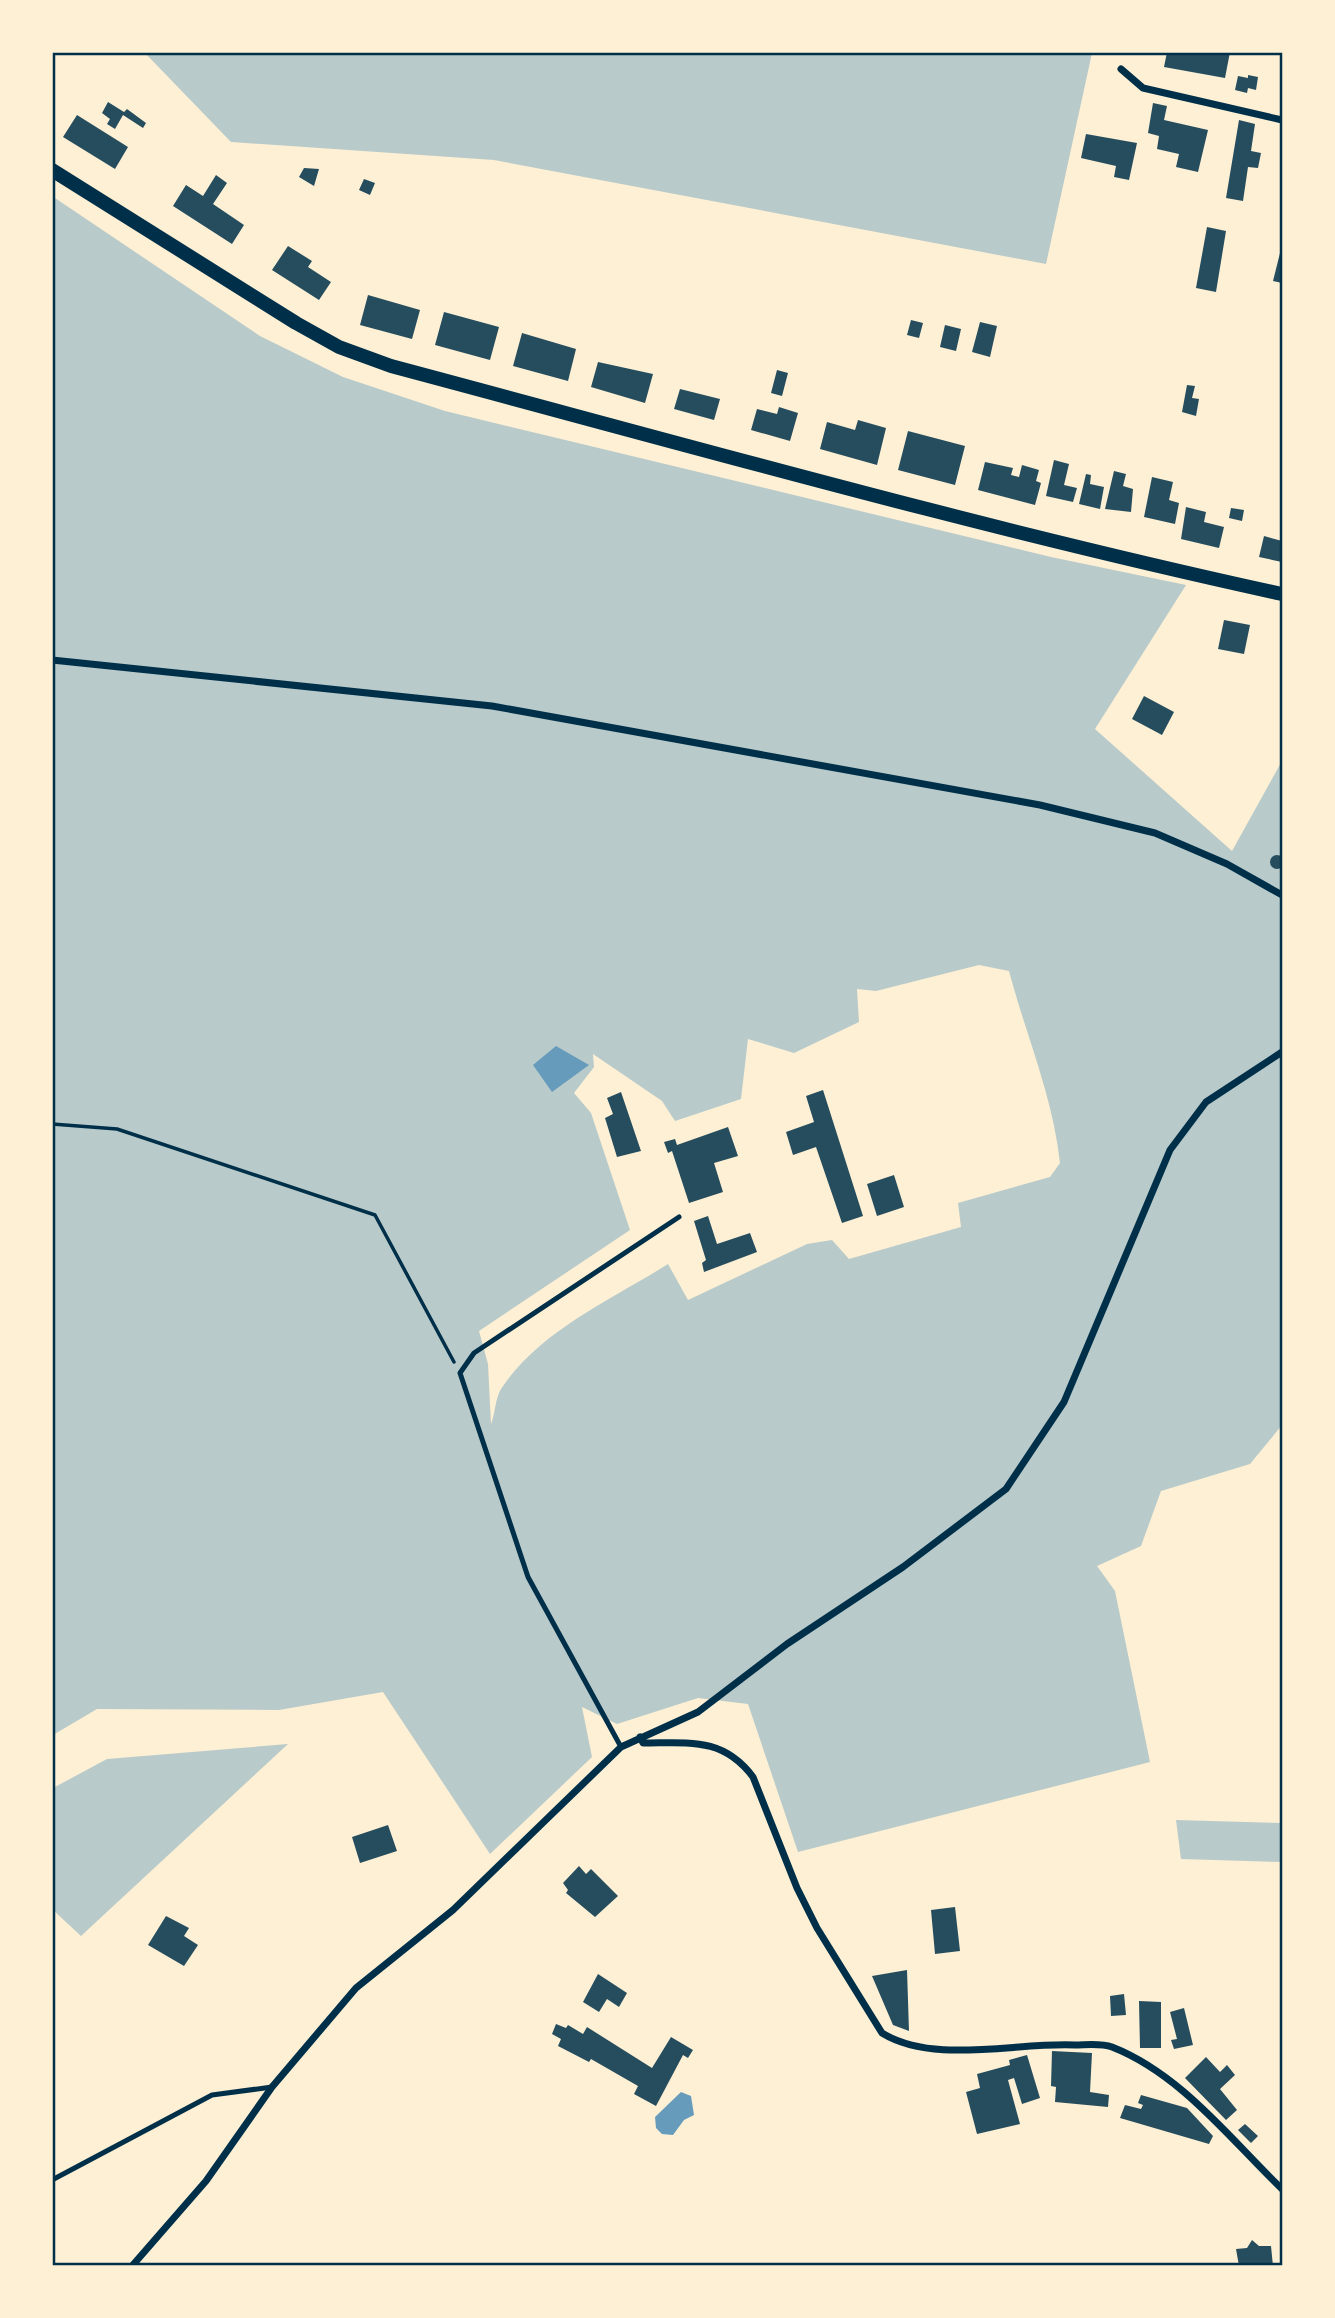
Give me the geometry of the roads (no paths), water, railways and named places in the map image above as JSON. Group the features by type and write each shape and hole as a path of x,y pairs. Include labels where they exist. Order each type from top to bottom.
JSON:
{"main road":[{"path":"52,170 296,323 339,347 391,366 775,469 1191,574 1283,594"}],"street":[{"path":"1121,69 1143,88 1283,120"},
{"path":"52,660 492,706 1040,805 1156,833 1227,864 1283,895"},
{"path":"132,2266 206,2182 272,2087 356,1988 453,1910 621,1747 698,1712 787,1644 902,1567 1006,1489 1064,1402 1170,1150 1206,1102 1283,1052"},
{"path":"640,1737 643,1743 699,1744 726,1750 741,1762 758,1790 797,1888 817,1928 882,2033 897,2042 944,2051 1044,2043 1110,2046 1153,2069 1186,2095 1283,2189"}],"lane":[{"path":"621,1747 528,1577 460,1373 474,1353 679,1217"},
{"path":"52,2180 212,2095 272,2087"}],"water":[{"path":"556,1046 589,1065 552,1092 533,1065"},
{"path":"681,2092 691,2096 694,2115 684,2120 673,2135 662,2134 656,2128 655,2117"}]}
